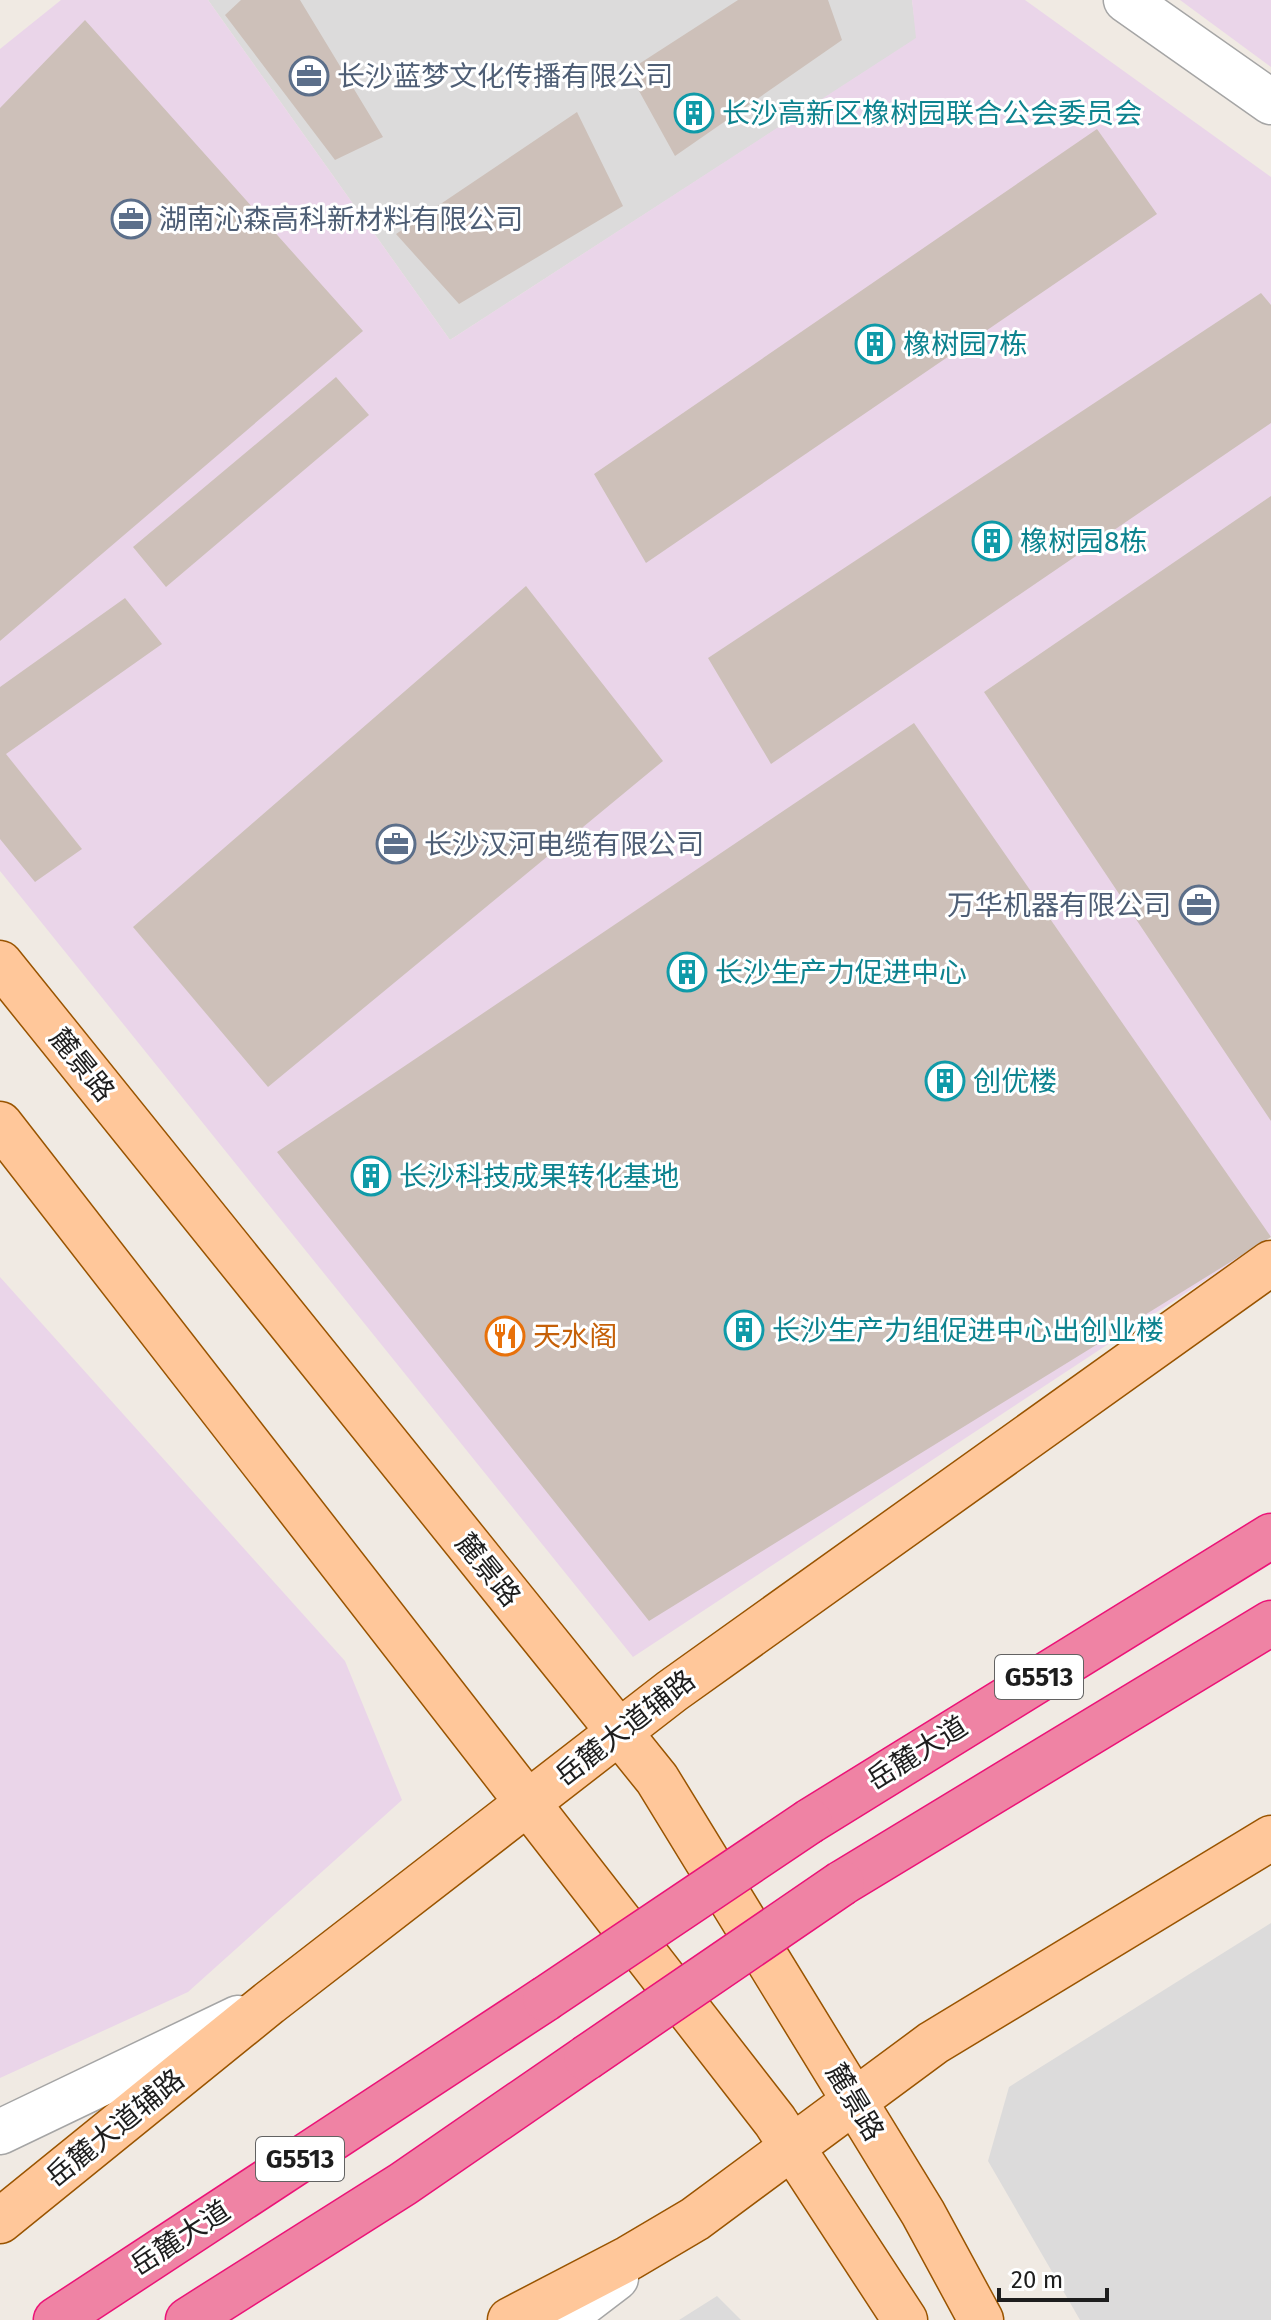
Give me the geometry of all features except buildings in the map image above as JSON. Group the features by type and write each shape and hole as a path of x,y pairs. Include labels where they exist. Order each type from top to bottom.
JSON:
{"highway":[{"name":"岳麓大道","path":"56,2320 810,1821 1271,1536"},
{"name":"G5513","path":"188,2320 403,2184 842,1883 1271,1623"}],"main road":[{"name":"麓景路","path":"0,963 657,1779 923,2213 981,2320"},
{"path":"0,1124 792,2147 905,2320"},
{"name":"岳麓大道辅路","path":"0,2221 269,2003 619,1732 964,1480 1271,1263"},
{"path":"510,2320 629,2258 695,2219 933,2043 1271,1838"}],"street":[{"path":"1126,0 1271,102"},
{"path":"0,2132 269,2003"},
{"path":"561,2320 695,2219"}],"shaded area":[{"path":"61,0 208,0 450,340 916,38 912,0 1025,0 1271,177 1271,1237 633,1657 0,871 0,49"},
{"path":"208,0 912,0 917,38 450,340"},
{"path":"1180,0 1271,0 1271,67"},
{"path":"0,1277 345,1661 402,1800 188,1992 0,2078"},
{"path":"1271,1923 1271,2320 1080,2320 988,2161 1009,2087"},
{"path":"717,2296 741,2320 679,2320"}],"place":[{"name":"长沙蓝梦文化传播有限公司","path":"309,76"},
{"name":"长沙高新区橡树园联合公会委员会","path":"694,113"},
{"name":"湖南沁森高科新材料有限公司","path":"131,219"},
{"name":"橡树园7栋","path":"875,344"},
{"name":"橡树园8栋","path":"992,541"},
{"name":"长沙汉河电缆有限公司","path":"396,844"},
{"name":"万华机器有限公司","path":"1199,905"},
{"name":"长沙生产力促进中心","path":"687,972"},
{"name":"创优楼","path":"945,1081"},
{"name":"长沙科技成果转化基地","path":"371,1176"},
{"name":"长沙生产力组促进中心出创业楼","path":"744,1330"},
{"name":"天水阁","path":"505,1336"}]}
